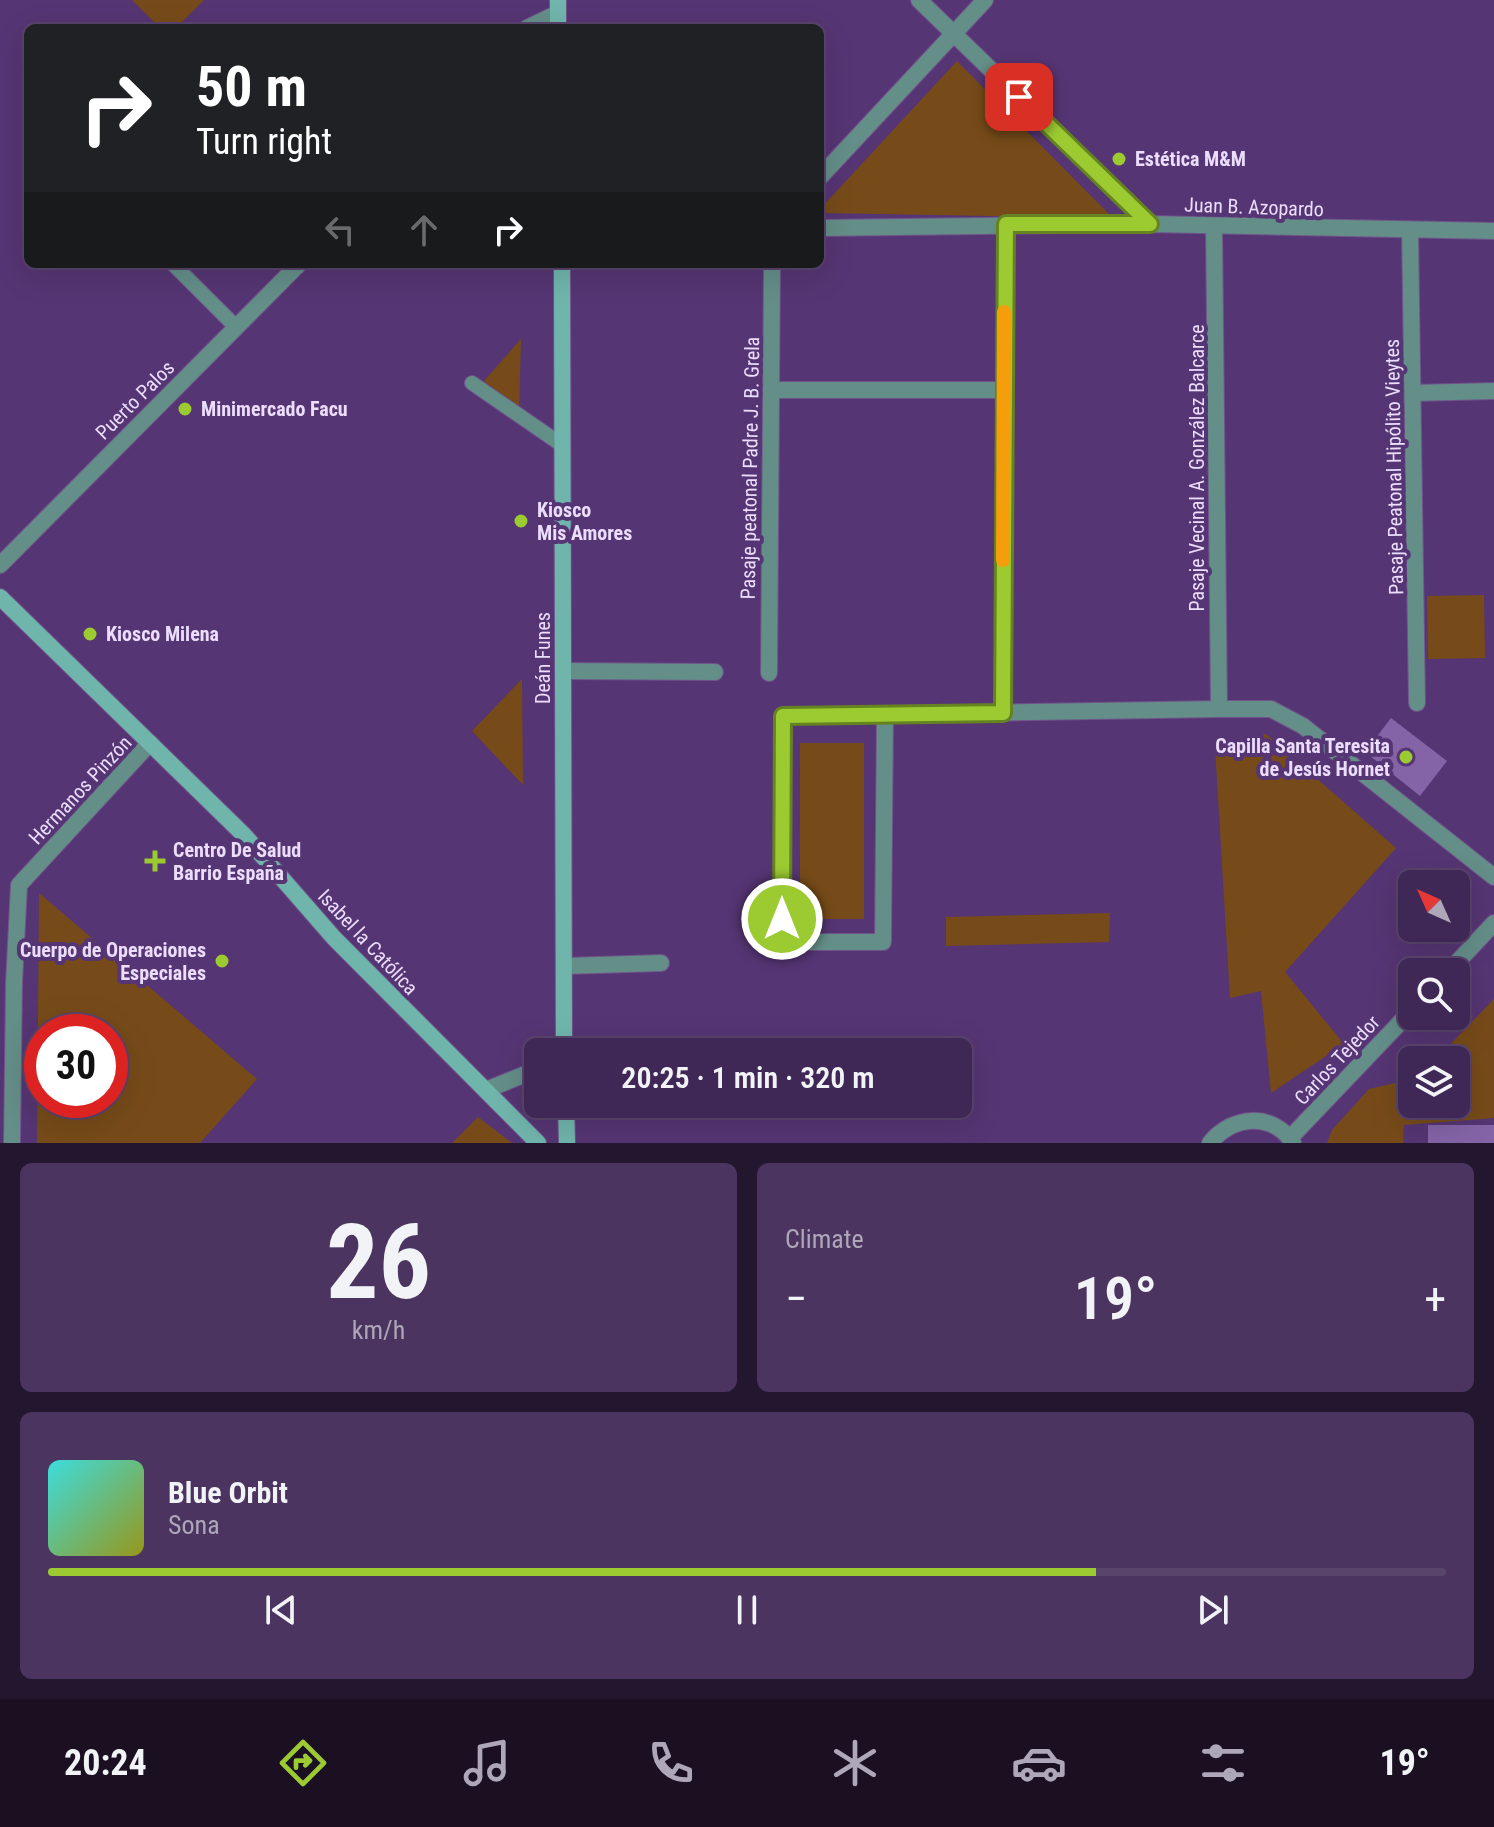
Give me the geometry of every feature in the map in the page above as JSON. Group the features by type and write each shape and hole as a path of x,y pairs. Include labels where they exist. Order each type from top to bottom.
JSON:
{"street":[{"path":"919,0 1150,224"},
{"path":"824,173 985,0"},
{"path":"536,24 558,14"},
{"path":"1003,713 1006,224"},
{"name":"Juan B. Azopardo","path":"824,228 1150,224 1494,231"},
{"name":"Pasaje Vecinal A. González Balcarce","path":"1214,226 1219,709"},
{"name":"Pasaje Peatonal Hipólito Vieytes","path":"1410,231 1417,703"},
{"name":"Puerto Palos","path":"0,565 295,268"},
{"name":"Deán Funes","path":"562,268 564,1038"},
{"name":"Pasaje peatonal Padre J. B. Grela","path":"769,673 772,268"},
{"path":"771,390 1003,390"},
{"path":"1413,393 1494,391"},
{"name":"Isabel la Católica","path":"0,597 244,835 334,938 538,1143"},
{"path":"563,671 715,672"},
{"path":"885,714 883,942 782,942 783,716 885,714 1003,713 1219,709 1271,709 1303,726 1494,877"},
{"name":"Hermanos Pinzón","path":"12,1143 7,983 19,885 150,743"},
{"path":"1461,958 1494,923"},
{"path":"564,966 661,963"},
{"name":"Carlos Tejedor","path":"1292,1140 1398,1025"},
{"path":"486,1090 524,1075"},
{"path":"566,1118 567,1143"},
{"path":"1210,1143 1228,1126 1255,1120 1268,1123 1292,1140"}],"lane":[{"path":"177,268 236,327"},
{"path":"472,383 562,445"}],"shaded area":[{"path":"132,0 204,0 180,24 156,24"},
{"path":"957,61 1113,218 824,213 824,205"},
{"path":"521,339 519,414 484,381"},
{"path":"1484,595 1485,658 1428,659 1427,596"},
{"path":"522,679 523,785 472,731"},
{"path":"1266,734 1396,848 1285,972 1344,1044 1271,1093 1261,991 1230,998 1215,747"},
{"path":"800,743 864,743 864,919 800,919"},
{"path":"39,893 257,1079 200,1143 37,1143 37,1118 128,1118 128,1014 38,1014"},
{"path":"1110,913 1109,942 946,946 946,917"},
{"path":"1494,999 1494,1118 1404,1125 1403,1143 1327,1143 1332,1130 1369,1089 1398,1082 1398,1118 1470,1118 1470,1046 1449,1046 1464,1030 1470,1030 1470,1024"},
{"path":"478,1117 512,1143 452,1143"}],"building":[{"name":"Capilla Santa Teresita de Jesús Hornet","path":"1391,718 1447,761 1420,796 1365,752"},
{"path":"1428,1125 1494,1125 1494,1143 1428,1143"}],"slow traffic":[{"path":"1003,560 1004,312"}],"place":[{"name":"Estética M&M","path":"1119,159"},
{"name":"Minimercado Facu","path":"185,409"},
{"name":"Kiosco Mis Amores","path":"521,521"},
{"name":"Kiosco Milena","path":"90,634"},
{"name":"Capilla Santa Teresita de Jesús Hornet","path":"1406,757"},
{"name":"Centro De Salud Barrio España","path":"155,861"},
{"name":"Cuerpo de Operaciones Especiales","path":"222,961"}],"route":[{"path":"782,919 783,716 1003,713 1003,317 1006,224 1150,224 1019,97"}]}
